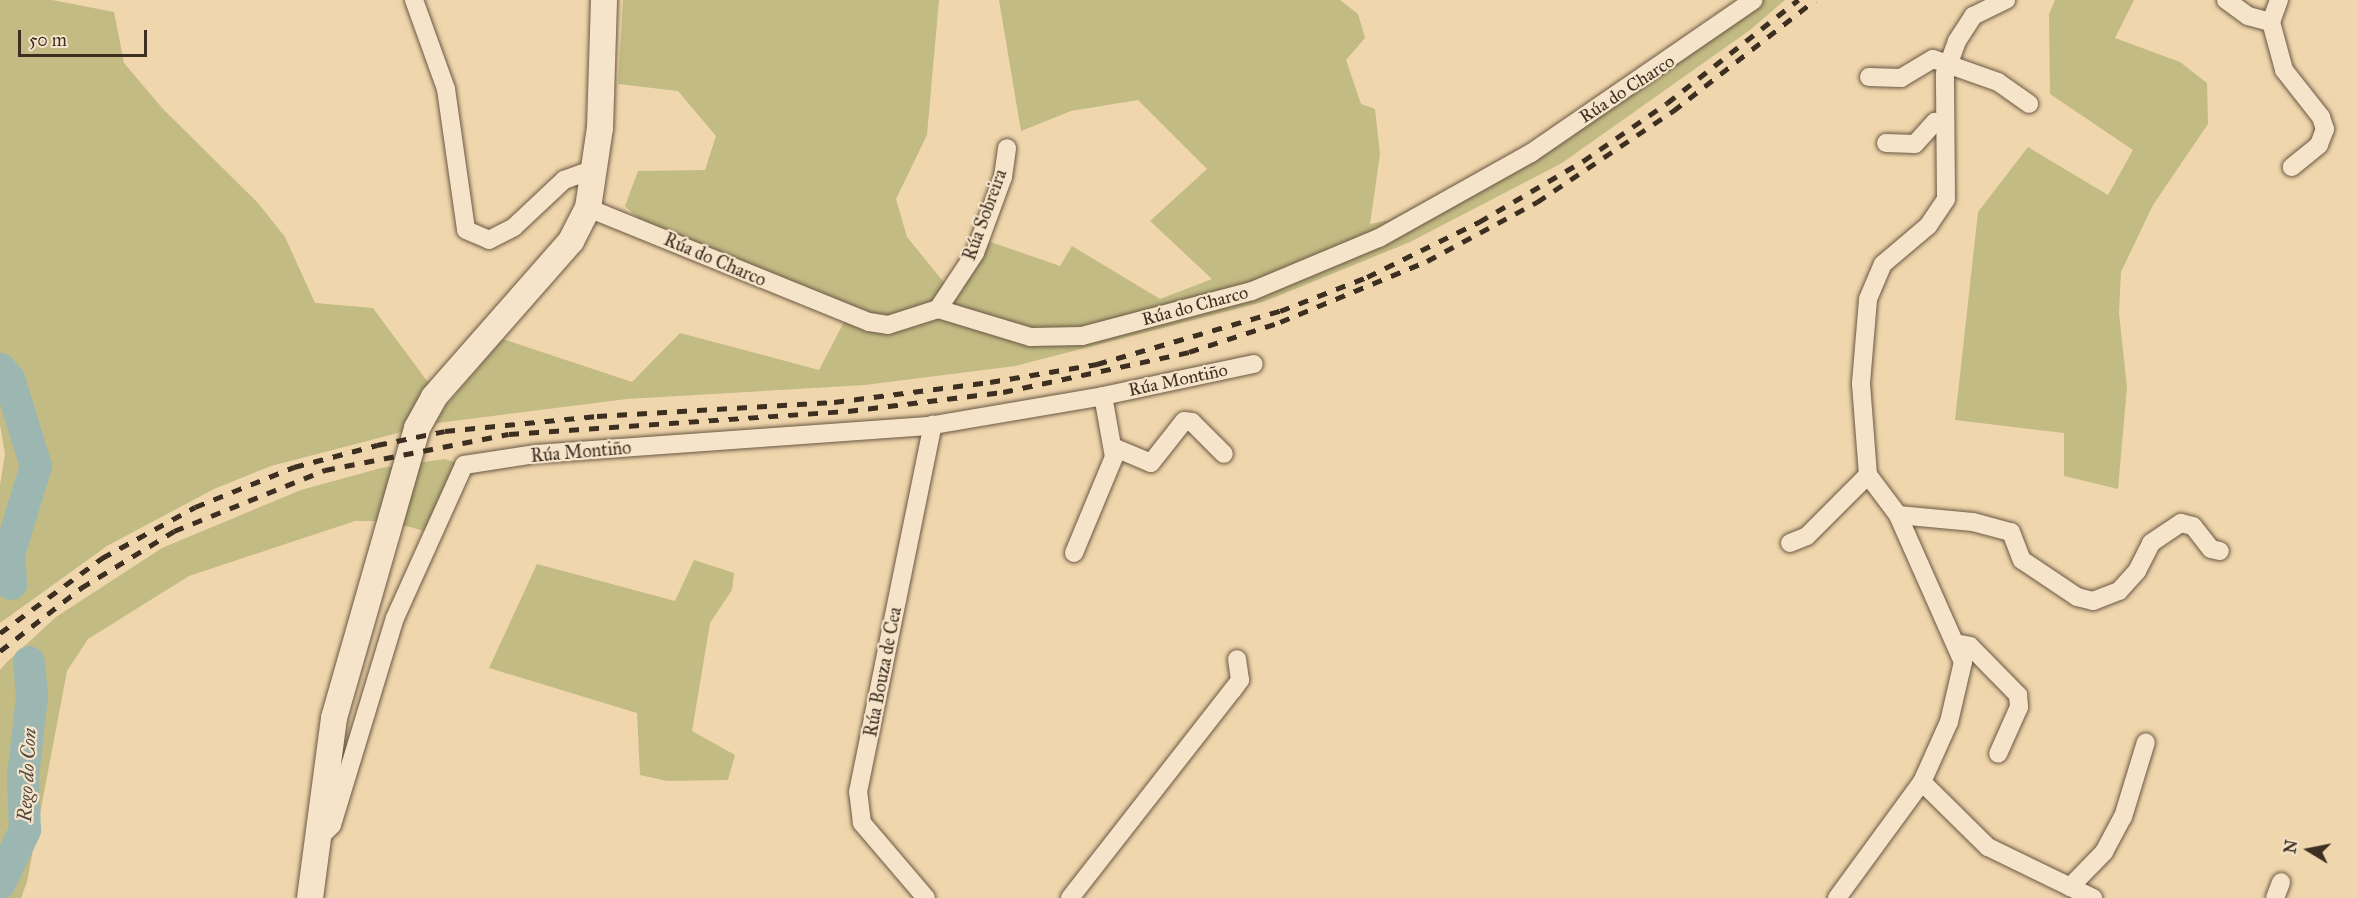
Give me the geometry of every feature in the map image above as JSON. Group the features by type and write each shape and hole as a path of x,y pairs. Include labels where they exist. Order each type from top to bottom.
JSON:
{"main road":[{"path":"310,898 315,842 334,718 417,428 434,397 571,241 588,208 596,169 604,0"}],"street":[{"path":"414,0 446,89 466,230 489,240 514,227 564,180 596,169"},
{"name":"Rúa do Charco","path":"588,208 869,322 888,325 938,309 1031,338 1082,336 1252,291 1379,238 1531,153 1754,0"},
{"path":"1837,898 1922,782 1949,722 1963,662 1898,515 1868,475 1862,383 1868,299 1883,264 1928,226 1946,199 1945,123 1948,64 1957,41 1978,6 2006,0"},
{"path":"2226,0 2248,16 2271,22"},
{"path":"2279,0 2271,22 2284,70 2321,117 2325,129 2319,145 2292,167"},
{"path":"1869,77 1901,78 1933,59 1998,82 2029,104"},
{"path":"1886,143 1915,144 1935,122 1945,123"},
{"name":"Rúa Sobreira","path":"938,309 975,253 1003,177 1006,148"},
{"name":"Rúa Montiño","path":"315,842 332,825 395,618 464,465 537,454 933,425 1102,396 1254,364"},
{"name":"Rúa Montiño","path":"1074,553 1108,479 1113,447 1102,396"},
{"path":"1113,447 1151,463 1184,421 1192,422 1224,454"},
{"name":"Rúa Bouza de Cea","path":"926,898 862,823 858,792 933,425"},
{"path":"1790,543 1806,536 1868,475"},
{"path":"1898,515 1973,522 2011,532 2022,560 2077,597 2093,601 2119,591 2151,543 2181,523 2193,526 2211,549 2220,551"},
{"path":"1956,643 1970,646 2018,695 2019,707 1998,754"},
{"path":"1070,898 1240,680 1237,659"},
{"path":"2070,887 2104,852 2123,817 2146,742"},
{"path":"1922,782 1988,847 2093,898"}],"shaded area":[{"path":"0,0 52,0 114,12 124,63 163,109 258,203 285,237 315,303 373,308 427,381 447,383 417,428 271,466 214,489 107,546 0,623 0,485 5,454 0,425"},
{"path":"623,0 939,0 927,135 896,199 907,237 951,291 967,265 991,242 1060,266 1072,246 1160,299 1212,279 1150,221 1207,169 1138,100 1071,111 1021,131 999,0 1340,0 1358,14 1365,38 1346,60 1361,104 1375,109 1380,154 1370,224 1390,220 1617,96 1751,0 1785,0 1750,30 1562,163 1410,242 1263,302 1015,366 865,385 627,399 430,424 503,339 632,382 680,333 819,370 847,316 659,237 625,206 638,171 705,170 716,136 678,91 618,84"},
{"path":"2055,0 2134,0 2115,38 2180,62 2207,83 2208,124 2153,205 2121,272 2119,313 2127,387 2118,489 2064,476 2064,433 1955,420 1978,212 2028,147 2108,195 2133,150 2050,94 2049,14"},
{"path":"445,459 464,465 432,533 387,521 355,521 189,576 88,639 67,671 27,882 21,898 0,898 0,670 6,663 56,617 162,548 301,490 381,468"},
{"path":"694,560 734,573 732,590 710,623 692,731 735,755 728,780 667,781 640,775 637,713 489,668 537,564 675,601"}],"waterway":[{"name":"Rego do Con","path":"0,369 9,379 36,466 9,554 11,584"},
{"name":"Rego do Con","path":"0,883 25,830 23,777 32,697 29,662"}],"railway":[{"path":"0,633 102,558 195,507 294,467 377,445 445,431 597,416 834,402 990,382 1097,364 1280,311 1367,277 1479,222 1583,161 1667,103 1798,0"},
{"path":"0,651 81,588 174,531 325,470 509,434 848,411 1003,392 1189,352 1280,322 1427,261 1537,202 1673,111 1815,0"}]}
